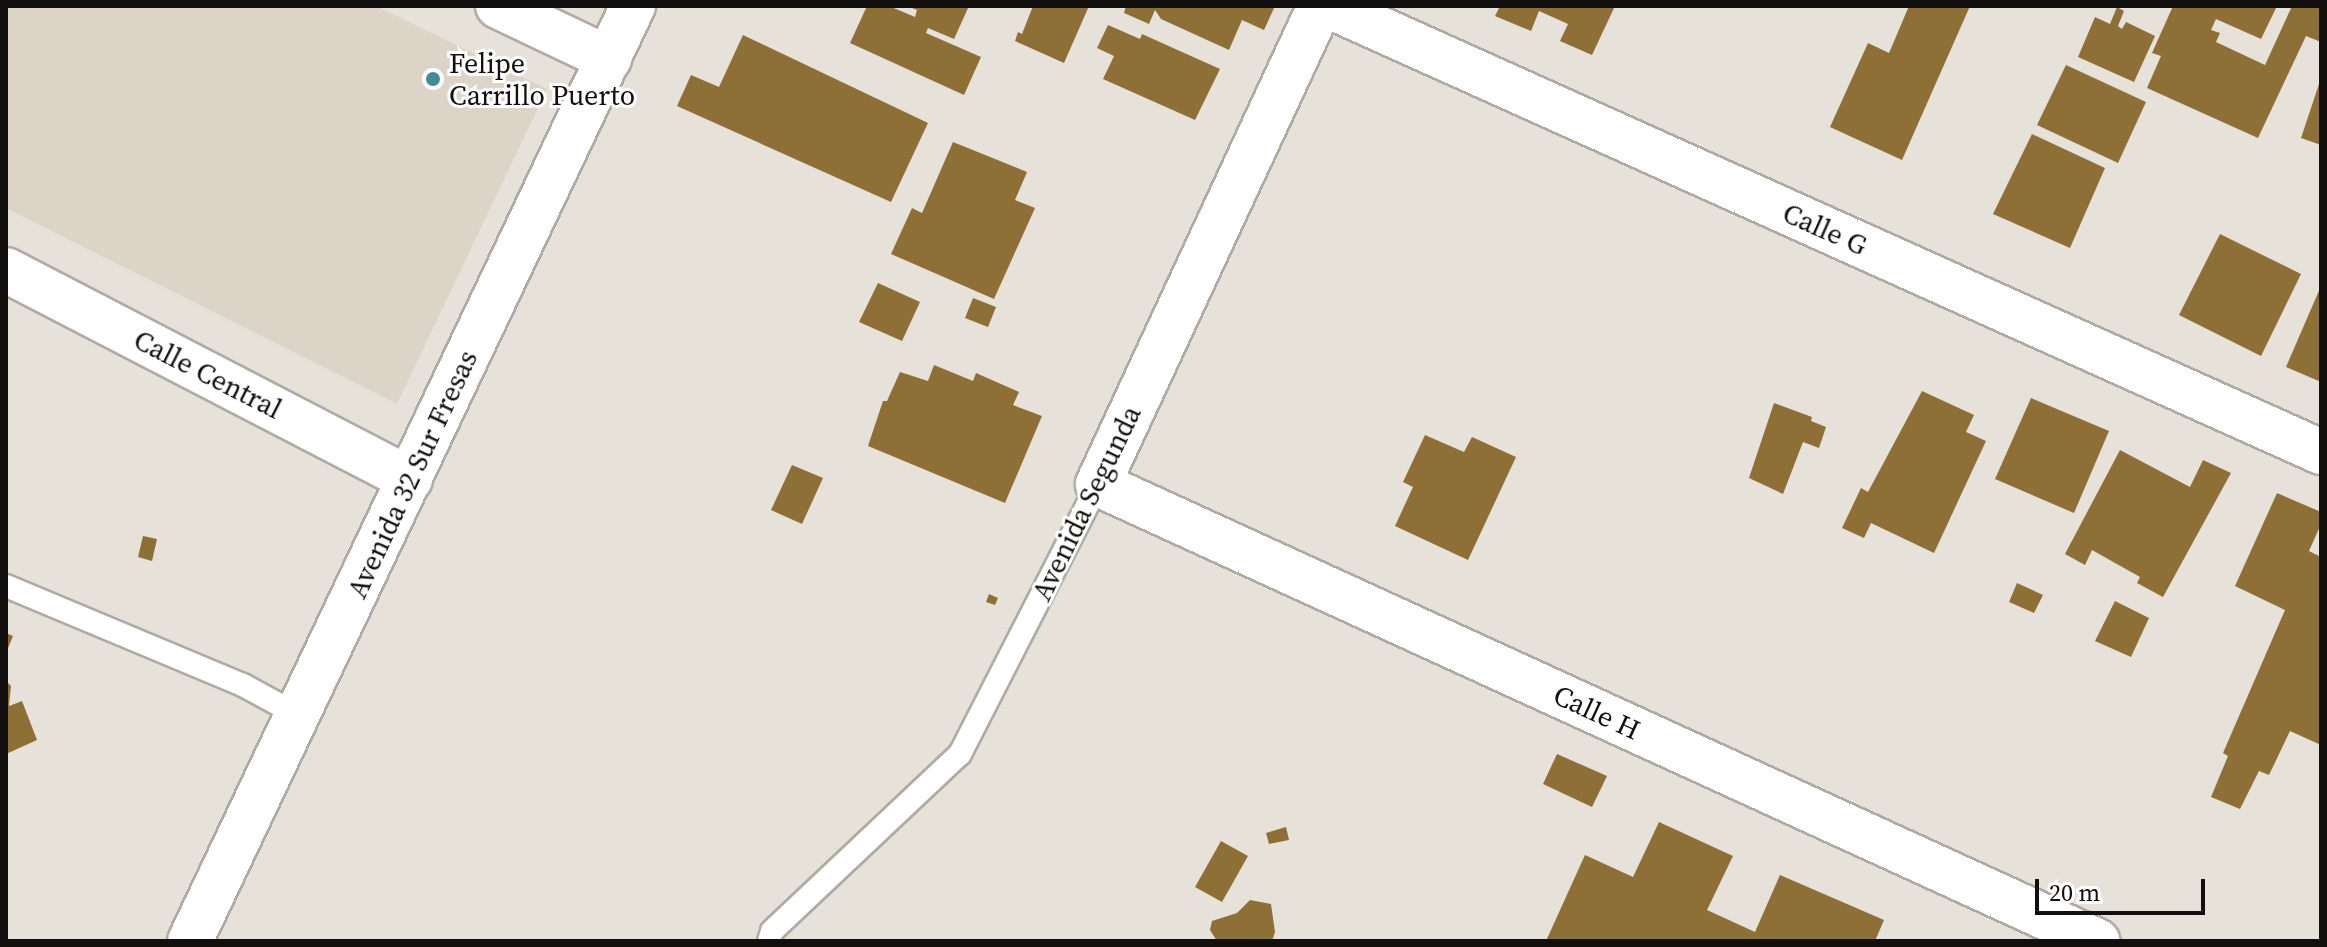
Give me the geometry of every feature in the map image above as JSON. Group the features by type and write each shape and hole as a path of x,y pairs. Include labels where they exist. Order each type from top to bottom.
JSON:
{"street":[{"path":"498,6 609,59"},
{"name":"Avenida 32 Sur Fresas","path":"190,941 633,6"},
{"name":"Avenida Segunda","path":"1098,484 1320,6"},
{"name":"Calle G","path":"1329,6 2321,452"},
{"name":"Calle Central","path":"6,270 410,479"},
{"name":"Calle H","path":"1098,484 2097,941"}],"lane":[{"name":"Avenida Segunda","path":"769,941 772,931 960,754 1098,484"},
{"path":"6,586 243,685 298,715"}],"shaded area":[{"path":"6,6 376,6 547,89 397,404 6,208"}],"building":[{"path":"867,6 889,6 915,17 917,10 907,6 969,6 954,39 928,28 926,33 981,57 964,95 850,43"},
{"path":"1033,6 1089,6 1064,63 1015,41 1018,32 1022,34"},
{"path":"1126,6 1275,6 1264,30 1242,20 1229,50 1161,19 1155,10 1149,24 1124,13"},
{"path":"1500,6 1615,6 1592,55 1560,41 1568,24 1539,11 1531,31 1495,16"},
{"path":"1909,6 1970,6 1902,160 1830,127 1868,43 1889,53"},
{"path":"2173,6 2277,6 2261,39 2216,19 2211,30 2220,33 2216,42 2265,65 2292,6 2321,6 2321,42 2306,36 2258,138 2147,88 2161,56 2152,53"},
{"path":"2117,7 2124,11 2118,26 2122,29 2126,22 2155,36 2134,82 2078,57 2095,17 2110,24"},
{"path":"1108,25 1140,39 1142,34 1220,69 1195,120 1103,79 1114,56 1097,48"},
{"path":"743,35 928,123 891,202 677,106 691,75 719,87"},
{"path":"2066,65 2146,102 2118,163 2037,125"},
{"path":"2321,81 2321,145 2301,138"},
{"path":"2032,134 2105,168 2070,248 1993,214"},
{"path":"953,142 1027,172 1015,200 1035,208 994,299 891,254 912,208 922,213"},
{"path":"2220,234 2301,274 2261,356 2179,315"},
{"path":"878,283 920,302 902,341 859,322"},
{"path":"2321,286 2321,382 2286,367"},
{"path":"973,298 996,307 988,327 965,318"},
{"path":"934,365 973,381 976,373 1019,392 1013,405 1042,416 1005,503 868,446 883,401 887,401 900,372 928,381"},
{"path":"1922,391 1974,415 1966,432 1986,441 1934,553 1871,523 1864,538 1842,528 1861,488 1868,492"},
{"path":"2031,398 2109,431 2074,513 1995,479"},
{"path":"1774,403 1812,417 1811,421 1826,427 1819,448 1803,442 1783,494 1749,478"},
{"path":"1425,435 1464,452 1472,437 1516,457 1468,560 1395,526 1413,487 1403,482"},
{"path":"2120,450 2190,487 2203,460 2231,473 2163,597 2137,583 2140,577 2092,550 2085,565 2065,554"},
{"path":"792,465 823,478 802,524 771,510"},
{"path":"2277,493 2321,512 2321,524 2309,551 2321,557 2321,745 2290,731 2269,775 2259,771 2240,809 2211,797 2228,756 2223,753 2285,610 2235,586"},
{"path":"143,536 157,539 152,561 138,557"},
{"path":"2017,583 2043,595 2034,613 2009,602"},
{"path":"989,594 998,598 995,605 986,602"},
{"path":"2115,601 2149,618 2131,657 2095,641"},
{"path":"6,633 13,636 6,653"},
{"path":"6,681 11,686 9,706 22,701 37,740 6,754"},
{"path":"1557,754 1607,776 1592,807 1543,784"},
{"path":"1659,822 1733,856 1707,910 1755,932 1780,875 1884,920 1875,941 1546,941 1585,855 1633,877"},
{"path":"1286,827 1289,840 1269,844 1266,833"},
{"path":"1221,841 1248,856 1222,902 1195,887"},
{"path":"1250,900 1271,904 1275,932 1272,941 1217,941 1210,930 1212,921 1237,913"}],"place":[{"name":"Felipe Carrillo Puerto","path":"433,79"}]}
